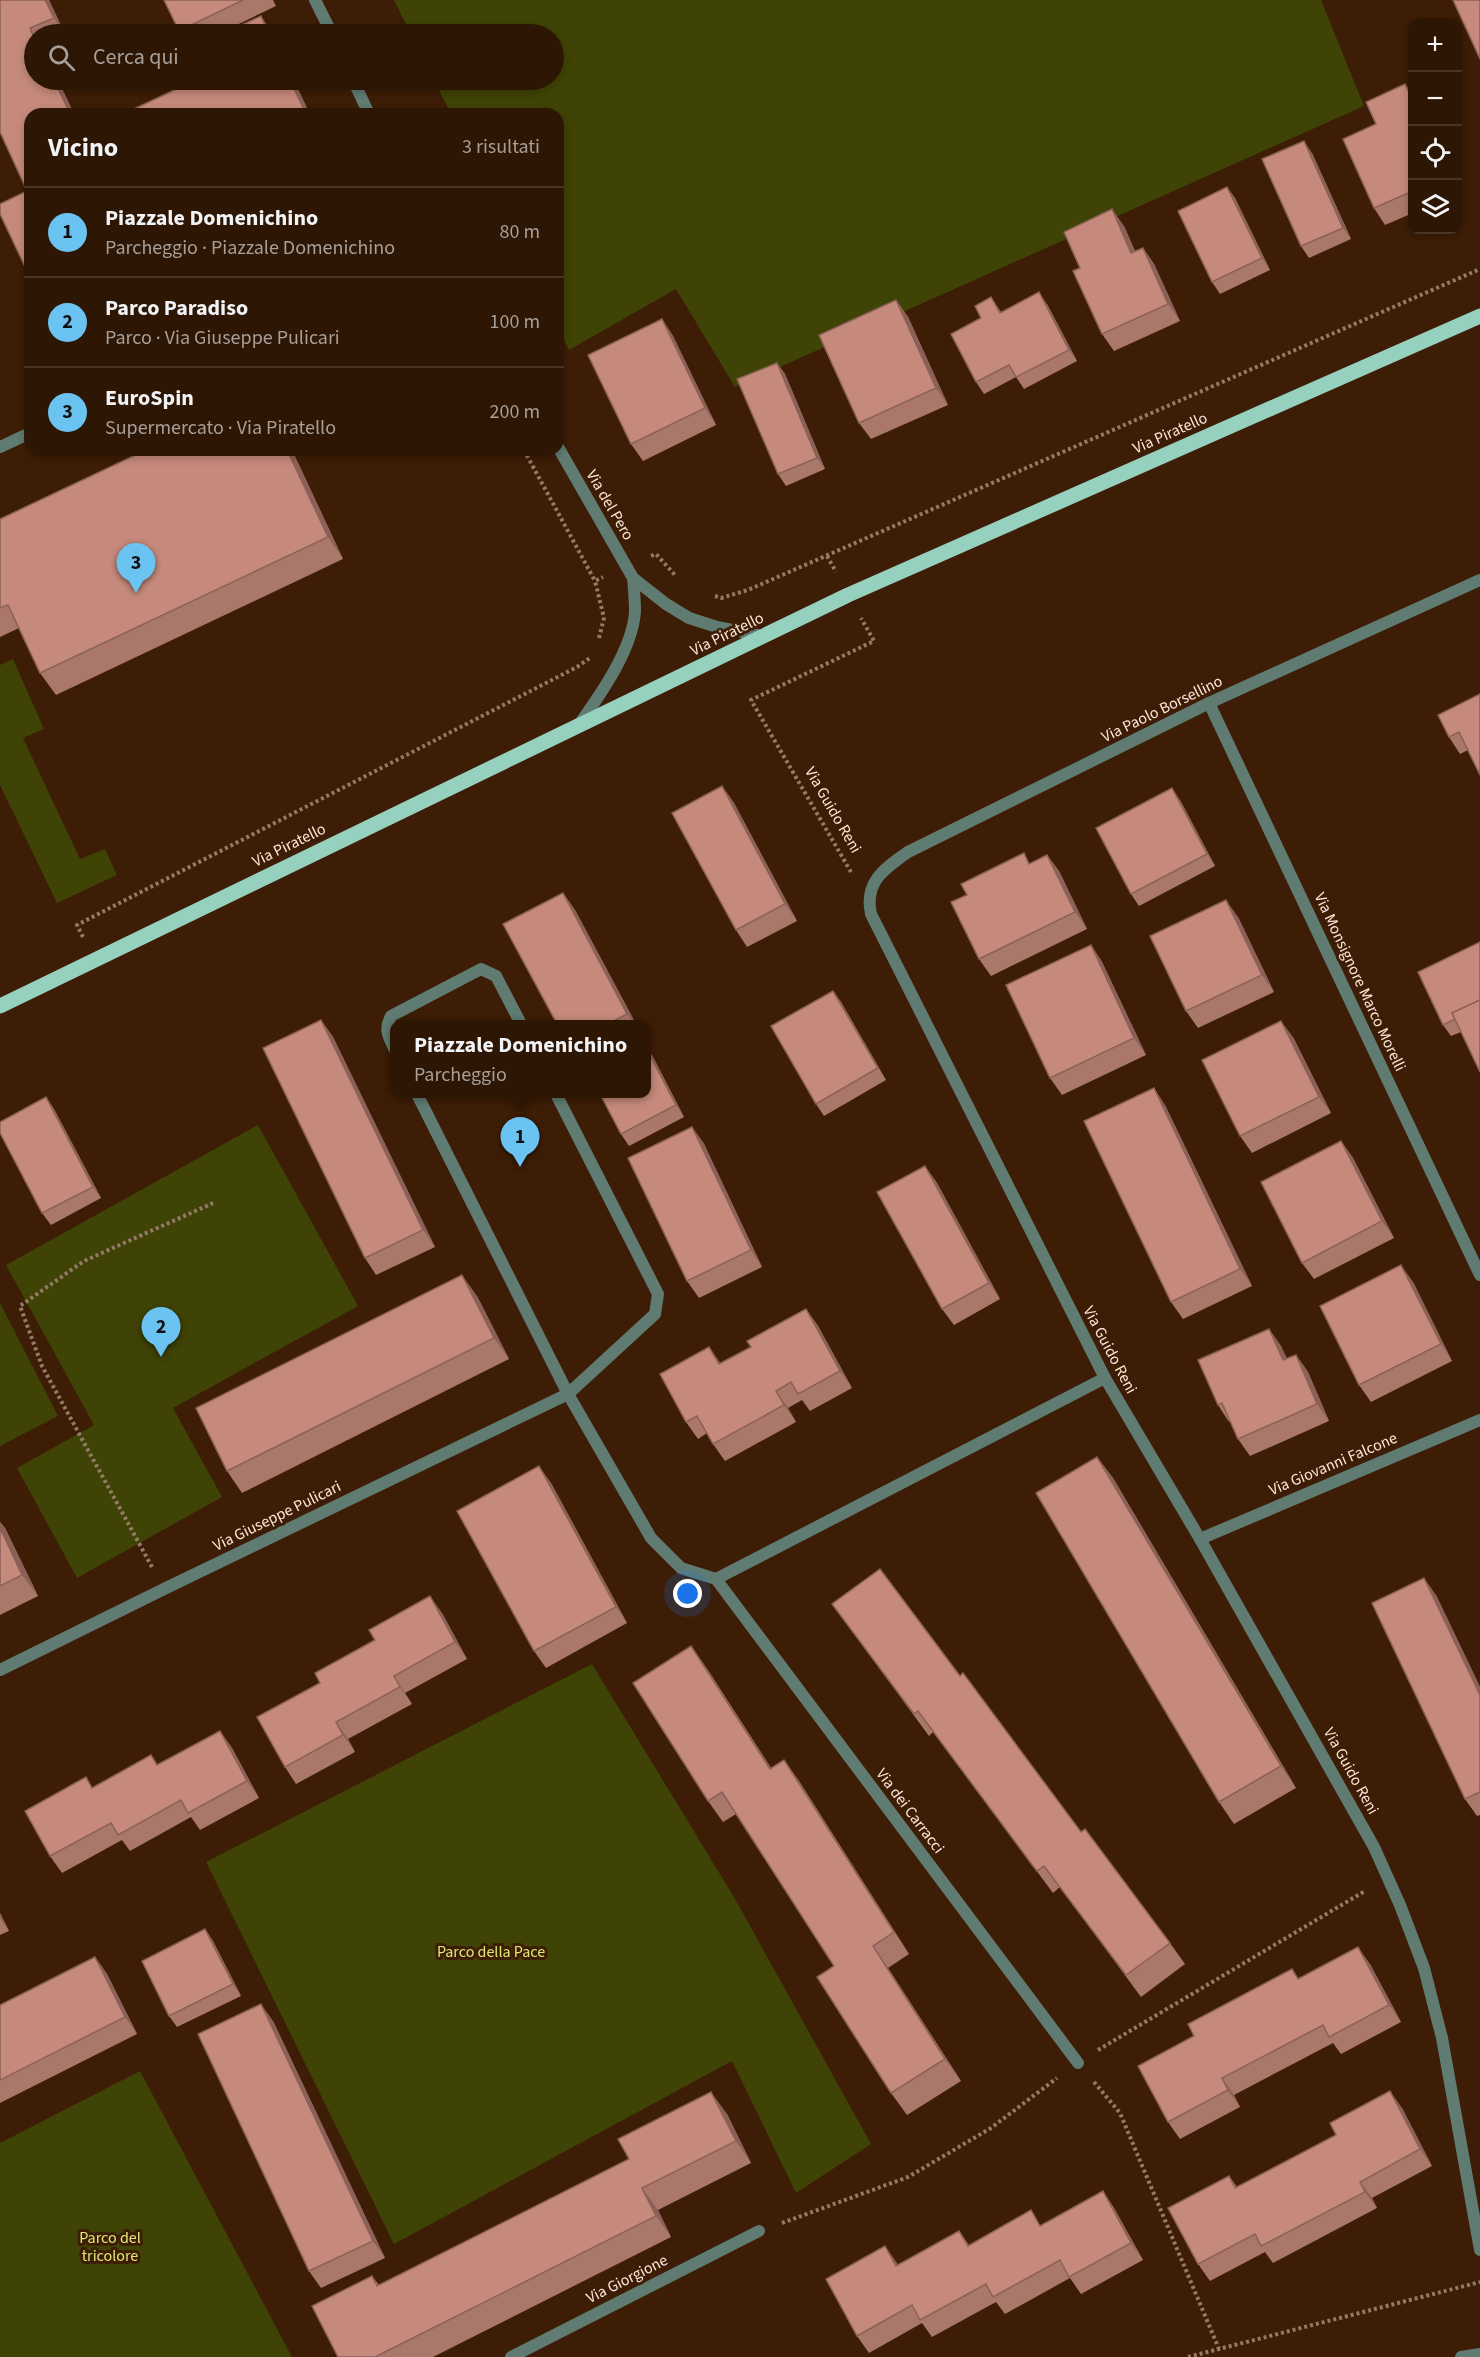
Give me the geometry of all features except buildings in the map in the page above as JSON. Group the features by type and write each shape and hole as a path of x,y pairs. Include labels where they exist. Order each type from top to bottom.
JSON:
{"main road":[{"name":"Via Piratello","path":"0,1006 848,595 1480,316"}],"street":[{"path":"315,0 327,24"},
{"path":"358,90 366,108"},
{"path":"0,447 24,436"},
{"name":"Via del Pero","path":"563,456 633,578 666,604 689,618 717,627 764,636"},
{"name":"Via del Pero","path":"578,726 598,698 626,645 635,612 633,578"},
{"name":"Via Paolo Borsellino","path":"870,887 889,866 908,852 1209,703 1480,580"},
{"name":"Via Monsignore Marco Morelli","path":"1209,703 1480,1275"},
{"name":"Via Guido Reni","path":"870,887 868,903 871,914 1105,1378 1349,1800 1388,1878 1424,1968 1442,2038 1480,2250"},
{"path":"390,1039 386,1027 391,1016 481,969 496,976 519,1020"},
{"path":"419,1098 568,1394 651,1538 681,1568 716,1579 1105,1378"},
{"name":"Via Giuseppe Pulicari","path":"0,1670 568,1394 655,1314 658,1294 558,1098"},
{"name":"Via Giovanni Falcone","path":"1200,1539 1480,1420"},
{"name":"Via dei Carracci","path":"716,1579 1078,2063"},
{"name":"Via Giorgione","path":"511,2357 759,2231"},
{"path":"1461,2357 1480,2354"}],"path":[{"path":"710,596 721,598 748,590 1480,269"},
{"path":"527,456 595,581 604,618 597,644"},
{"path":"595,581 656,554 676,577"},
{"name":"Via Guido Reni","path":"826,556 874,641 751,700 848,870 870,887"},
{"path":"95,959 77,925 578,667 592,657 594,650"},
{"path":"164,1589 42,1366 20,1306 84,1261 213,1203"},
{"path":"759,2231 908,2177 991,2128 1078,2063 1388,1878"},
{"path":"1078,2063 1120,2113 1219,2349"},
{"path":"1188,2357 1480,2282"}],"green space":[{"path":"394,0 1321,0 1364,106 735,387 676,289 569,350 564,340 564,108 448,108 439,90 564,90 564,24 406,24"},
{"path":"13,659 44,729 23,738 80,859 105,849 117,875 57,903 0,785 0,665"},
{"path":"258,1125 358,1306 173,1408 222,1497 77,1578 17,1468 94,1425 6,1265"},
{"path":"0,1303 58,1416 0,1446"},
{"name":"Parco della Pace","path":"592,1664 734,1897 871,2144 796,2193 732,2061 394,2244 206,1862"},
{"name":"Parco del tricolore","path":"140,2071 292,2357 0,2357 0,2143"}],"place":[{"name":"EuroSpin","path":"136,593"},
{"name":"Piazzale Domenichino","path":"520,1167"},
{"name":"Parco Paradiso","path":"161,1357"}]}
